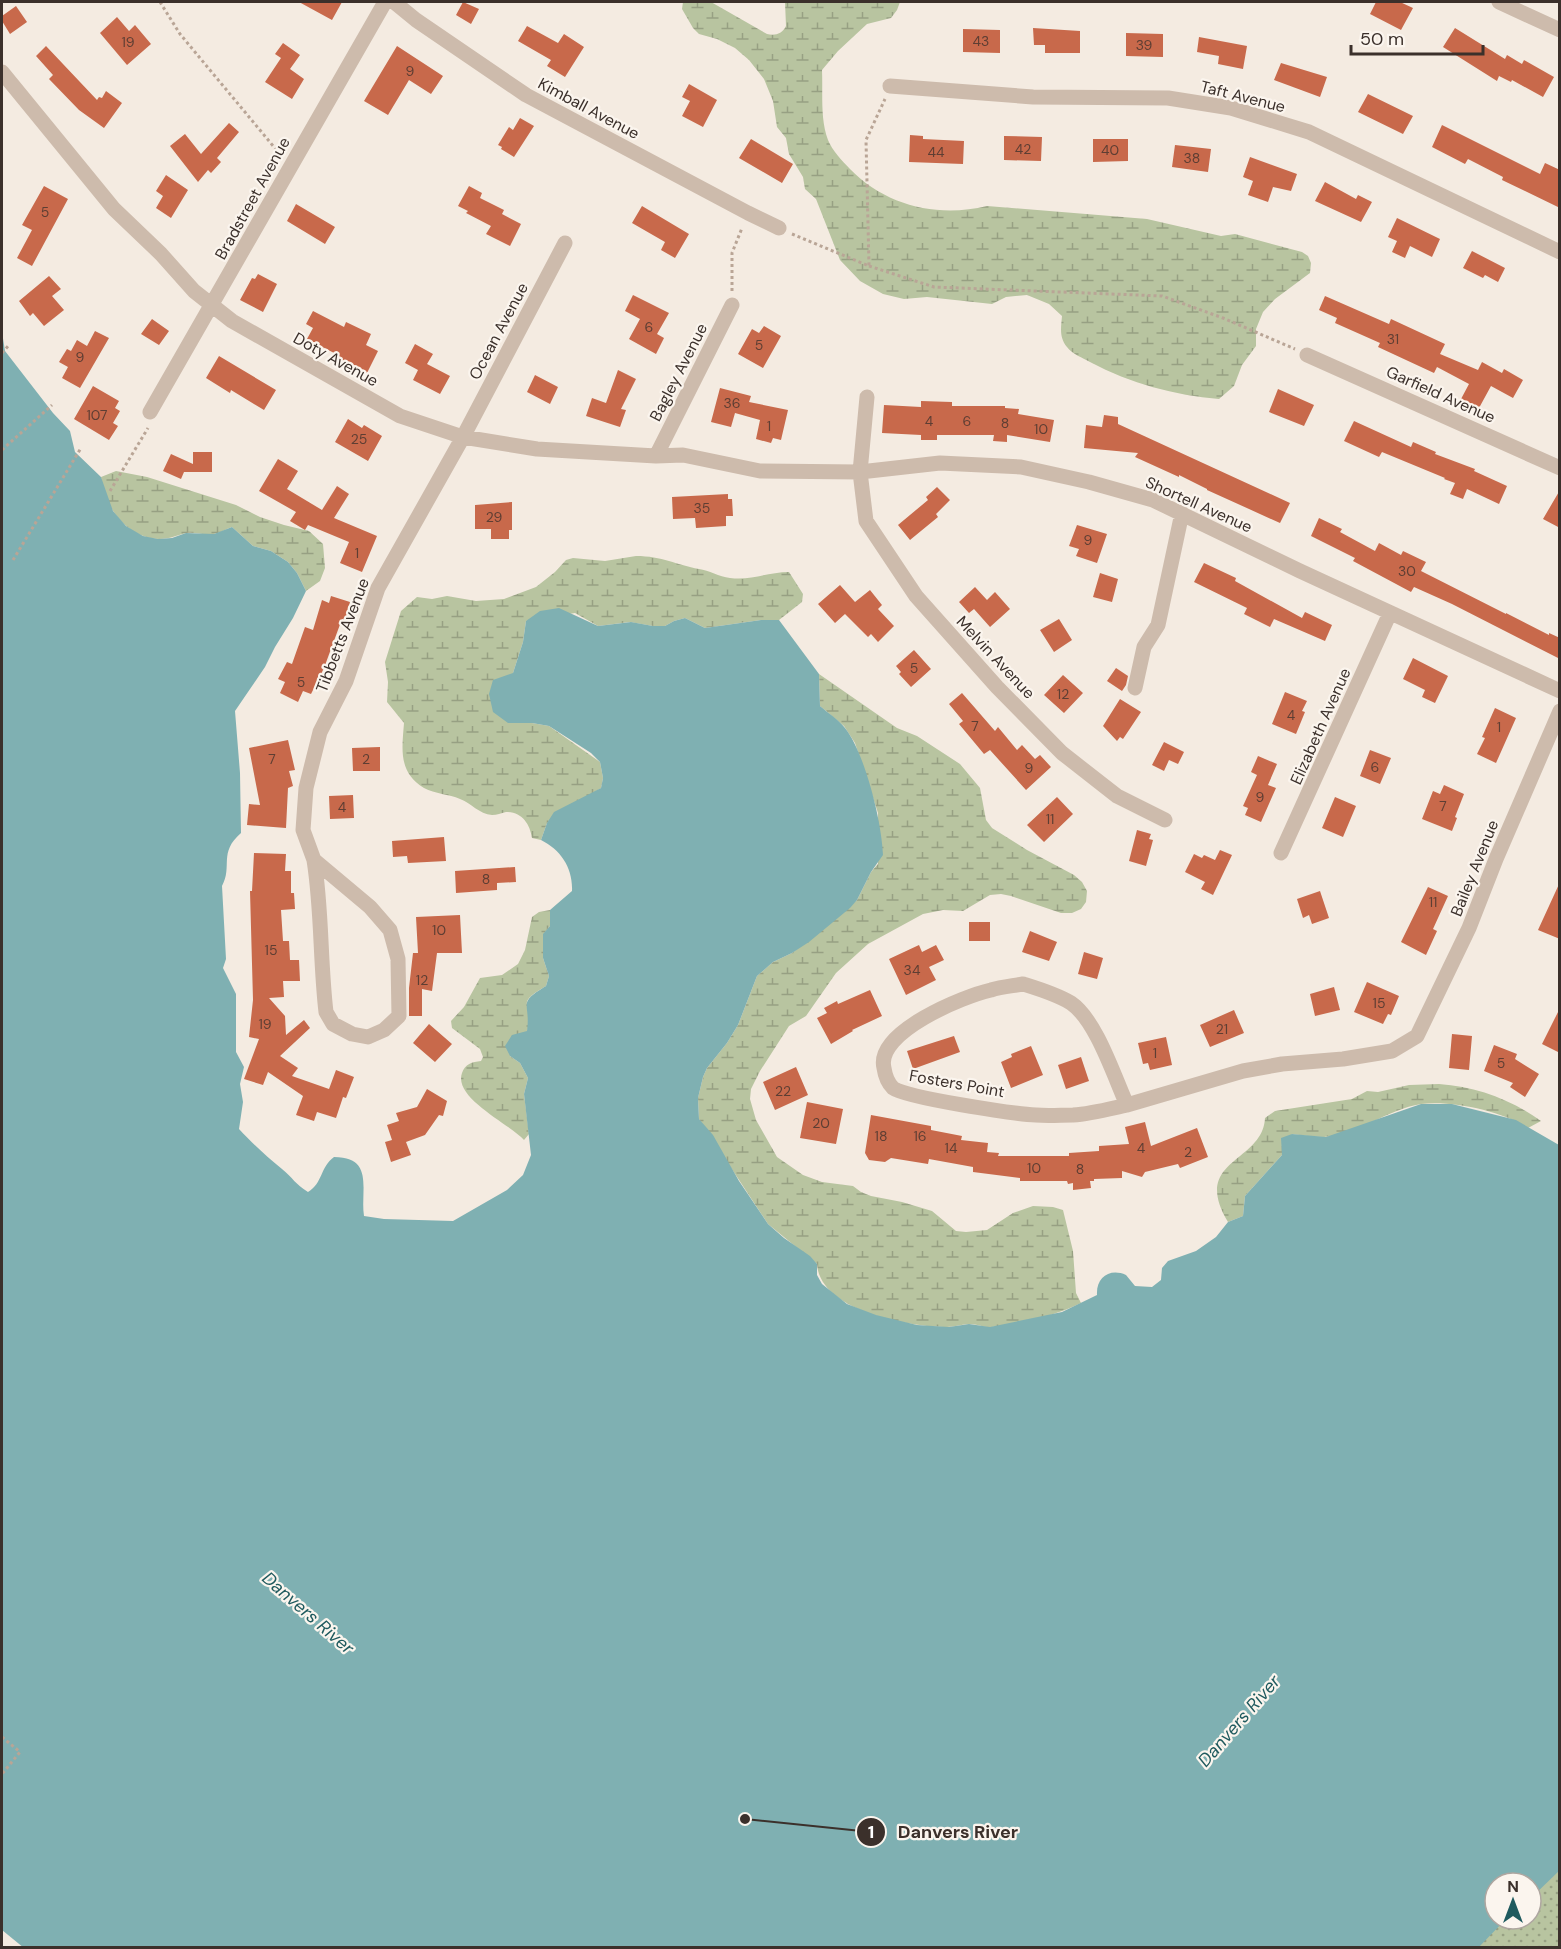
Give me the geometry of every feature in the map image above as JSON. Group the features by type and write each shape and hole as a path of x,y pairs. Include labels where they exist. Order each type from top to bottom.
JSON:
{"street":[{"name":"Bradstreet Avenue","path":"150,412 386,2"},
{"name":"Kimball Avenue","path":"394,2 416,20 526,95 779,228"},
{"path":"1498,2 1560,30"},
{"name":"Doty Avenue","path":"2,72 114,209 161,254 194,291 232,321 400,416 463,437 537,449 656,456 683,455 760,471"},
{"name":"Taft Avenue","path":"890,86 1033,97 1168,98 1231,108 1309,132 1560,252"},
{"name":"Ocean Avenue","path":"463,437 565,243"},
{"name":"Bagley Avenue","path":"656,456 732,305"},
{"name":"Garfield Avenue","path":"1307,355 1560,468"},
{"name":"Melvin Avenue","path":"867,397 860,472 866,522 916,596 997,687 1062,753 1116,796 1165,820"},
{"name":"Tibbetts Avenue","path":"314,860 370,907 390,930 398,959 399,1016 384,1030 368,1037 352,1034 333,1024 326,1012 318,888 314,860 303,830 306,788 320,732 345,681 378,588 407,532 463,437"},
{"name":"Shortell Avenue","path":"760,471 860,472 940,463 1021,467 1153,500 1560,692"},
{"path":"1135,688 1144,647 1158,625 1182,513"},
{"name":"Elizabeth Avenue","path":"1281,853 1390,613"},
{"name":"Bailey Avenue","path":"1417,1036 1469,928 1560,711"},
{"name":"Fosters Point","path":"1127,1105 1086,1016 1070,1003 1046,991 1023,984 991,990 936,1011 904,1031 887,1049 882,1063 885,1076 892,1087 903,1093 1036,1115 1075,1114 1127,1105 1244,1071 1392,1051 1417,1036"}],"path":[{"path":"160,2 180,34 291,167"},
{"path":"869,266 867,140 890,86"},
{"path":"732,305 732,253 748,213"},
{"path":"809,242 869,266 934,287 1162,296 1281,341 1307,355"},
{"path":"2,353 9,345"},
{"path":"2,450 52,405"},
{"path":"110,491 148,428 150,412"},
{"path":"13,560 81,448"},
{"path":"2,1737 20,1752 2,1774"}],"green space":[{"path":"683,2 711,2 767,34 773,35 780,33 786,26 785,2 900,2 891,18 867,24 838,51 822,70 823,114 825,132 830,144 864,182 896,200 932,209 969,209 987,206 1147,219 1221,236 1235,234 1302,252 1308,256 1311,263 1310,273 1275,299 1263,312 1256,329 1256,346 1242,365 1234,386 1219,399 1186,395 1153,387 1105,370 1078,356 1064,343 1061,332 1062,316 1049,304 1027,295 1006,297 992,304 927,297 904,299 883,294 860,281 840,260 816,199 805,189 803,177 789,154 786,138 777,127 773,101 764,79 749,60 735,48 717,39 699,34 682,9"},
{"path":"116,471 147,477 236,505 260,517 284,525 309,531 323,544 325,568 320,581 306,591 297,573 288,562 271,551 253,546 232,527 214,534 187,533 163,539 137,533 127,527 112,510 103,488 101,477"},
{"path":"636,556 662,559 730,578 789,572 803,594 802,602 779,620 761,620 705,628 685,618 665,626 630,622 598,626 575,613 526,621 523,642 513,673 508,723 549,726 600,762 603,778 601,788 547,823 541,840 532,838 527,824 517,814 506,812 487,814 456,797 428,790 416,782 410,775 404,759 404,723 387,702 388,682 385,662 401,611 417,597 432,599 447,596 476,601 504,599 536,587 566,560 573,558 605,561"},
{"path":"819,674 897,728 917,736 960,764 980,788 986,820 992,828 1074,875 1087,891 1086,902 1081,909 1072,913 1061,913 1011,896 990,895 963,911 943,910 923,914 868,944 836,973 806,1016 789,1026 760,1071 751,1089 750,1099 756,1120 777,1157 803,1175 822,1182 853,1186 871,1196 932,1211 956,1231 987,1230 1013,1213 1033,1206 1063,1210 1073,1251 1076,1293 1081,1303 1071,1308 1004,1325 989,1327 970,1324 947,1327 911,1324 849,1305 833,1294 822,1280 817,1264 768,1224 699,1119 698,1098 703,1077 738,1025 757,976 773,962 792,953 857,900 871,872 878,864 878,813 855,743 844,726 820,706"},
{"path":"550,910 550,926 543,935 543,958 549,976 546,986 528,1001 527,1032 510,1056 520,1063 528,1078 524,1094 529,1134 524,1140 484,1110 466,1092 462,1082 463,1070 469,1064 481,1061 483,1057 480,1049 452,1028 451,1021 464,1007 480,978 502,975 518,964 525,950 532,917 539,912"},
{"path":"1439,1084 1493,1095 1541,1121 1528,1128 1505,1117 1476,1108 1433,1103 1397,1111 1337,1135 1320,1137 1292,1134 1282,1155 1245,1196 1243,1216 1228,1222 1219,1201 1217,1186 1222,1173 1253,1144 1261,1133 1265,1118 1275,1111 1352,1099 1367,1091 1378,1092 1409,1085"},
{"path":"1559,1761 1559,1947 1401,1948"}],"water":[{"path":"2,332 5,351 53,413 70,431 75,452 101,477 113,511 126,526 143,536 158,539 172,538 186,533 214,534 232,527 253,546 271,551 288,562 297,573 306,591 265,667 235,711 240,773 241,833 230,847 222,886 226,959 223,968 236,994 236,1052 244,1067 240,1084 243,1102 239,1129 308,1192 316,1184 329,1161 334,1157 347,1159 355,1163 363,1177 364,1216 384,1219 453,1221 507,1190 523,1175 531,1155 524,1094 528,1078 520,1063 510,1056 505,1046 512,1035 527,1031 528,1001 546,986 549,976 543,958 543,934 550,926 550,910 572,891 568,867 560,854 541,840 554,812 601,788 603,778 600,762 591,753 549,726 508,723 493,712 489,694 493,680 513,673 523,642 526,621 540,611 559,608 598,626 631,622 665,626 685,618 705,628 761,620 779,620 819,674 820,706 845,728 859,754 876,807 883,855 850,908 809,942 773,962 757,976 738,1025 707,1068 698,1098 699,1119 713,1135 739,1181 768,1224 810,1256 817,1264 817,1275 822,1284 847,1304 876,1315 917,1325 949,1327 969,1324 990,1327 1062,1312 1097,1295 1099,1283 1110,1274 1126,1275 1135,1286 1152,1287 1161,1280 1162,1268 1168,1261 1196,1251 1216,1237 1228,1222 1243,1216 1245,1196 1282,1155 1281,1138 1292,1134 1326,1137 1421,1104 1452,1104 1516,1120 1559,1145 1560,1870 1543,1886 1543,1871 1483,1871 1483,1931 1494,1931 1478,1948 24,1948 2,1930"}],"building":[{"path":"299,2 342,2 332,20"},
{"path":"463,2 479,9 471,24 456,15"},
{"path":"1376,2 1400,2 1413,8 1401,30 1370,14"},
{"path":"16,6 27,22 10,34 2,21 2,16"},
{"path":"117,17 129,31 135,25 151,44 127,65 100,33"},
{"path":"527,26 558,43 564,34 584,47 565,77 547,66 551,60 518,41"},
{"path":"1033,28 1080,31 1080,53 1045,53 1045,45 1034,45"},
{"path":"1455,28 1505,59 1507,55 1522,64 1524,60 1554,77 1543,97 1512,80 1511,82 1499,76 1497,81 1443,47"},
{"path":"963,29 1000,30 1000,53 963,52"},
{"path":"1126,33 1163,34 1163,57 1126,56"},
{"path":"1199,37 1247,46 1243,69 1218,64 1219,56 1197,52"},
{"path":"283,43 300,55 290,69 304,79 292,99 265,82 281,58 275,54"},
{"path":"46,46 97,100 99,97 102,98 106,91 122,103 104,128 79,110 49,79 53,75 36,56"},
{"path":"397,46 443,76 431,94 409,80 388,115 364,101"},
{"path":"1281,63 1327,77 1320,97 1274,80"},
{"path":"689,84 717,100 703,127 682,116 690,101 682,97"},
{"path":"1368,94 1413,116 1403,134 1358,112"},
{"path":"520,118 534,126 514,157 498,145 509,127 513,130"},
{"path":"229,123 239,132 217,158 221,162 211,173 208,170 198,182 170,146 185,134 201,154"},
{"path":"1442,125 1540,174 1545,163 1560,170 1560,208 1502,180 1503,177 1468,159 1465,164 1432,147"},
{"path":"910,135 923,136 923,139 964,141 963,164 909,162"},
{"path":"1004,136 1042,137 1041,161 1004,160"},
{"path":"751,139 793,164 782,183 739,158"},
{"path":"1093,139 1128,139 1128,161 1093,162"},
{"path":"1175,145 1211,149 1208,172 1172,167"},
{"path":"1250,157 1297,174 1291,191 1273,187 1268,202 1248,195 1253,181 1243,177"},
{"path":"166,175 188,190 171,218 156,208 163,196 156,191"},
{"path":"1325,182 1356,199 1358,195 1372,202 1361,222 1315,201"},
{"path":"44,186 68,199 32,266 17,258 32,230 22,225"},
{"path":"469,186 482,193 480,198 504,210 502,214 521,224 510,246 486,234 491,226 466,213 468,211 458,206"},
{"path":"296,204 335,227 325,244 287,221"},
{"path":"642,206 689,234 675,258 661,250 665,242 632,223"},
{"path":"1397,218 1440,239 1432,257 1410,246 1405,258 1392,252 1397,241 1388,237"},
{"path":"1472,251 1505,268 1498,282 1485,275 1483,278 1463,268"},
{"path":"258,274 277,284 263,312 240,300 252,278 255,279"},
{"path":"49,276 61,289 52,296 64,310 44,326 33,313 30,316 19,301"},
{"path":"633,295 669,313 657,334 664,338 656,354 629,339 640,319 625,311"},
{"path":"1325,296 1389,324 1391,319 1445,344 1440,354 1478,370 1482,362 1502,373 1504,369 1523,380 1513,398 1491,386 1479,408 1461,399 1469,384 1437,367 1434,373 1378,347 1380,343 1335,323 1337,318 1319,310"},
{"path":"313,311 344,327 346,322 371,334 366,345 378,351 367,373 335,357 336,354 307,339 313,328 306,324"},
{"path":"152,319 169,331 159,345 141,334"},
{"path":"764,326 781,336 763,368 738,354 752,329 759,333"},
{"path":"95,331 109,338 80,388 62,378 68,367 59,362 67,349 71,351 77,340 87,346"},
{"path":"415,344 433,354 427,364 450,376 440,394 413,380 418,370 405,363"},
{"path":"219,356 276,390 264,410 206,378"},
{"path":"618,370 636,379 621,409 626,410 620,427 586,416 592,398 606,403"},
{"path":"535,375 558,387 550,404 527,392"},
{"path":"93,386 119,401 115,408 120,411 113,423 118,426 109,440 74,419"},
{"path":"720,388 751,396 749,402 788,410 781,440 773,438 771,443 756,439 760,420 735,413 731,427 711,422"},
{"path":"1278,389 1314,405 1304,426 1269,412"},
{"path":"921,401 952,402 952,406 1005,406 1005,408 1019,409 1018,414 1054,420 1050,442 1007,435 1007,442 993,441 994,435 937,435 937,440 921,440 921,435 882,433 884,405 921,407"},
{"path":"1104,415 1118,417 1118,424 1290,503 1280,523 1179,475 1179,477 1135,457 1138,453 1084,448 1086,425 1102,427"},
{"path":"348,419 382,436 368,461 335,442"},
{"path":"1354,421 1411,447 1413,442 1436,452 1435,454 1475,469 1474,471 1507,486 1499,504 1467,489 1463,499 1450,494 1455,483 1445,478 1382,452 1379,457 1344,441"},
{"path":"193,452 212,452 212,472 184,472 181,479 163,471 171,454 193,464"},
{"path":"278,459 298,471 287,489 322,510 337,486 349,494 334,518 377,536 362,572 340,563 349,542 308,525 305,530 290,521 296,512 259,491"},
{"path":"937,487 950,500 936,514 938,517 910,540 898,525 928,500 926,497"},
{"path":"1560,490 1560,528 1543,519"},
{"path":"728,494 728,499 732,499 733,516 726,516 726,526 696,528 695,518 673,519 672,497"},
{"path":"512,502 512,530 509,530 509,539 491,539 491,529 475,529 475,505"},
{"path":"1319,518 1342,529 1340,532 1375,551 1379,543 1401,555 1403,551 1426,562 1421,571 1549,635 1549,633 1560,638 1560,659 1452,604 1414,587 1411,592 1353,561 1355,558 1311,536"},
{"path":"1077,525 1107,534 1097,563 1076,556 1079,549 1069,546"},
{"path":"1204,563 1236,578 1235,581 1302,618 1305,612 1332,625 1325,641 1274,619 1270,627 1244,614 1247,608 1194,582"},
{"path":"1100,573 1118,579 1112,602 1093,597"},
{"path":"840,585 855,602 870,590 882,605 878,609 894,626 878,642 871,634 868,637 845,614 835,623 818,604"},
{"path":"975,587 987,600 995,592 1010,609 990,627 974,609 969,613 959,602"},
{"path":"331,596 350,602 345,620 342,619 324,668 311,694 303,691 298,702 280,693 285,682 278,679 287,662 292,664 305,627 313,630 322,600 329,603"},
{"path":"1059,619 1072,640 1054,652 1040,630"},
{"path":"914,650 931,669 911,687 899,674 901,672 896,666"},
{"path":"1413,658 1448,676 1435,703 1422,697 1425,690 1403,679"},
{"path":"1116,668 1128,676 1122,691 1107,681"},
{"path":"1063,675 1083,693 1064,713 1044,695"},
{"path":"1285,692 1307,701 1296,734 1272,724"},
{"path":"962,693 995,731 998,727 1017,750 1022,745 1035,759 1040,755 1051,767 1026,790 990,750 984,754 959,724 963,721 949,704"},
{"path":"1120,699 1141,712 1123,739 1120,737 1117,741 1103,726"},
{"path":"1495,708 1516,718 1496,763 1477,754"},
{"path":"288,740 295,770 289,771 293,786 288,788 286,828 247,825 249,804 260,805 249,748"},
{"path":"1164,742 1184,752 1178,764 1169,760 1164,771 1152,765"},
{"path":"380,747 380,771 353,771 352,748"},
{"path":"1370,750 1391,758 1380,784 1360,776"},
{"path":"1258,756 1277,764 1268,785 1276,788 1261,822 1245,815 1248,808 1243,806 1257,775 1251,772"},
{"path":"1444,785 1464,794 1452,831 1422,819 1433,791 1440,794"},
{"path":"353,795 354,818 330,819 329,796"},
{"path":"1057,797 1073,814 1044,842 1027,825"},
{"path":"1335,797 1356,806 1343,837 1322,828"},
{"path":"1137,830 1151,834 1149,839 1153,840 1146,866 1129,861"},
{"path":"444,837 446,861 408,863 407,856 393,857 392,841"},
{"path":"1220,850 1232,855 1213,895 1201,889 1205,882 1185,872 1194,854 1215,860"},
{"path":"254,853 286,854 285,871 291,871 291,893 294,893 295,909 281,910 283,941 289,941 290,960 299,960 300,981 283,981 284,997 269,998 285,1016 286,1035 304,1020 310,1028 280,1056 298,1068 292,1076 329,1089 336,1070 354,1077 346,1098 343,1097 336,1118 317,1112 314,1121 296,1115 303,1096 268,1072 263,1085 244,1079 259,1039 249,1037 253,1000 250,891 252,891"},
{"path":"515,867 516,882 497,883 497,890 456,893 455,871"},
{"path":"1560,882 1560,939 1538,930"},
{"path":"1428,887 1448,896 1433,929 1437,931 1426,955 1401,942"},
{"path":"1320,891 1329,918 1312,924 1309,915 1303,918 1297,899"},
{"path":"460,915 462,953 437,953 432,991 422,989 422,1016 409,1016 413,953 418,953 416,917"},
{"path":"969,922 990,922 990,941 969,941"},
{"path":"1030,931 1057,942 1049,961 1022,952"},
{"path":"919,945 922,952 936,945 944,960 929,967 936,980 906,995 889,959"},
{"path":"1084,952 1103,958 1097,979 1078,974"},
{"path":"1367,982 1399,996 1391,1015 1388,1014 1383,1024 1354,1012"},
{"path":"1334,987 1340,1010 1315,1016 1310,994"},
{"path":"870,990 882,1016 852,1030 831,1044 817,1018 827,1013 824,1008"},
{"path":"1560,1008 1560,1053 1542,1044"},
{"path":"1234,1010 1244,1033 1210,1047 1200,1025"},
{"path":"429,1024 452,1044 435,1062 413,1043"},
{"path":"1452,1034 1472,1036 1469,1070 1449,1068"},
{"path":"954,1036 960,1052 913,1069 907,1051"},
{"path":"1166,1037 1172,1065 1150,1070 1148,1063 1143,1064 1138,1043"},
{"path":"1494,1045 1517,1054 1515,1059 1539,1074 1525,1097 1510,1087 1513,1083 1484,1071"},
{"path":"1031,1046 1043,1075 1011,1088 1001,1062 1012,1057 1011,1054"},
{"path":"1081,1057 1089,1081 1066,1089 1058,1065"},
{"path":"796,1067 808,1095 775,1110 763,1082"},
{"path":"427,1089 447,1101 443,1116 439,1115 425,1135 406,1142 411,1155 391,1162 385,1142 392,1140 387,1125 399,1121 396,1113 417,1107"},
{"path":"807,1102 843,1109 836,1144 800,1138"},
{"path":"871,1115 931,1126 931,1130 962,1136 961,1140 988,1143 987,1152 999,1153 998,1156 1069,1156 1069,1153 1099,1151 1099,1146 1129,1144 1125,1127 1145,1122 1151,1146 1197,1128 1208,1157 1180,1168 1178,1164 1145,1172 1142,1177 1122,1171 1122,1178 1094,1179 1090,1181 1091,1188 1073,1190 1073,1183 1068,1184 1067,1181 1020,1181 1020,1178 973,1172 973,1167 929,1159 928,1164 891,1158 885,1162 869,1160 865,1153"}],"place":[{"name":"Danvers River","path":"745,1819"}]}
